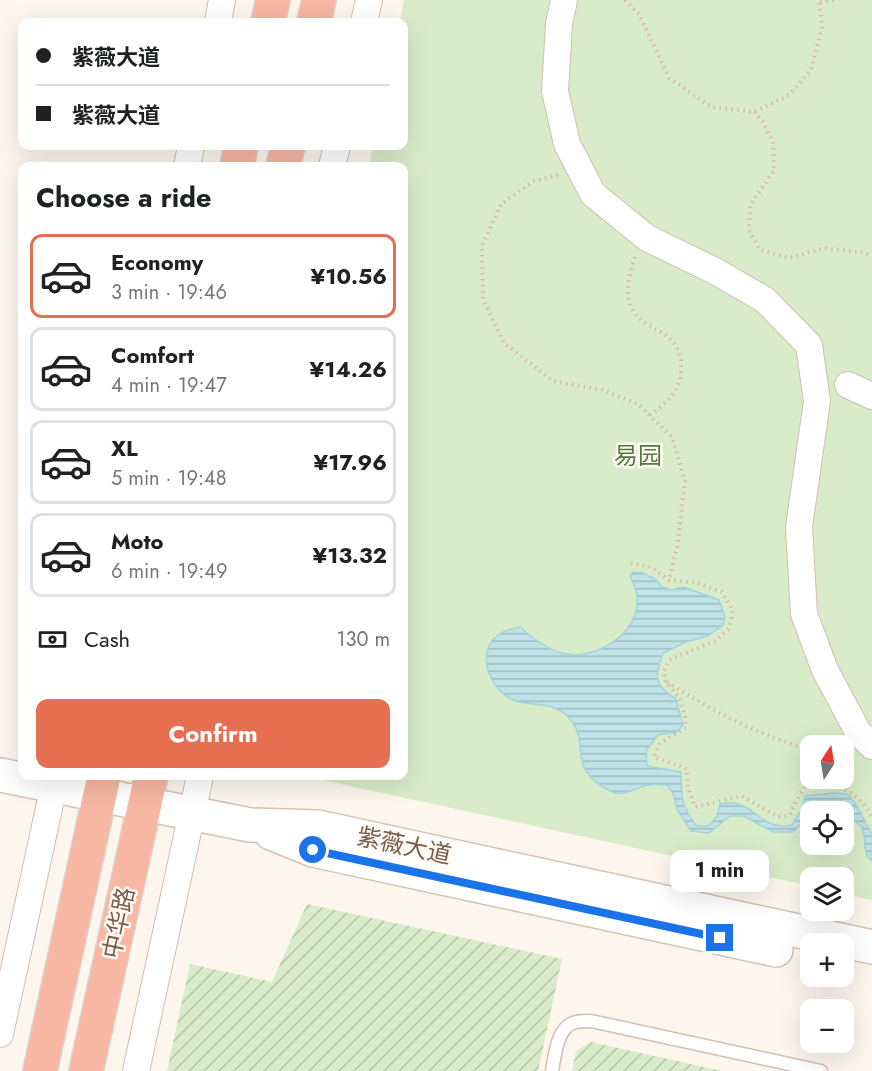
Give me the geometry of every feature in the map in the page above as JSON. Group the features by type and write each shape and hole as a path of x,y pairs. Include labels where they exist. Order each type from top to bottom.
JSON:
{"highway":[{"path":"269,18 273,0"},
{"path":"315,18 319,0"},
{"name":"中华路","path":"40,1071 102,785"},
{"name":"中华路","path":"86,1071 148,790"}],"street":[{"path":"219,18 222,0"},
{"path":"365,18 369,0"},
{"path":"564,0 559,24 555,91 567,144 593,194 647,238 715,271 765,300 809,345 817,401 799,527 804,614 825,670 858,732 872,746"},
{"path":"848,385 872,396"},
{"path":"0,775 18,777"},
{"path":"136,1071 199,780"},
{"path":"0,1034 55,781 148,790 192,813 250,825"},
{"name":"紫薇大道","path":"250,825 318,827 872,947"},
{"name":"紫薇大道","path":"250,825 313,850 800,955"},
{"path":"854,966 872,970"}],"lane":[{"path":"552,1071 558,1044 565,1028 575,1022 591,1021 821,1071"}],"path":[{"path":"626,0 639,14 669,78 711,107 754,112 789,95 811,70 822,27 819,1 834,0"},
{"path":"754,112 763,122 773,142 774,171 750,205 750,230 760,250 789,258 824,248 866,253 872,257"},
{"path":"579,169 534,181 501,204 482,246 483,298 504,343 553,381 602,390 638,404 672,437 685,482 677,547 669,580"},
{"path":"647,238 635,257 627,285 631,308 645,324 670,338 681,355 681,375 671,397 650,416"},
{"path":"631,563 651,567 669,580 698,584 722,592 733,610 729,629 715,641 669,660 664,671 664,680 678,696 685,714 686,728 660,743 654,757 687,769 688,787 695,807 742,796 778,817 790,815 805,787 822,784 850,790 866,806 872,817"},
{"path":"664,680 712,710 766,736 800,747"}],"green space":[{"name":"易园","path":"404,0 872,0 872,900 854,896 854,867 800,867 800,884 322,780 408,780 408,162 370,162 372,150 408,150 408,18 401,18"},
{"path":"307,904 562,959 538,1071 167,1071 190,964 272,982"},
{"path":"591,1042 722,1071 572,1071 576,1051"}],"water":[{"path":"633,572 643,573 655,579 662,587 671,590 684,587 719,600 725,616 723,625 708,636 686,642 663,653 658,668 658,680 663,689 676,699 683,725 677,732 658,735 646,751 647,766 681,772 683,801 687,812 697,826 709,826 717,816 720,804 733,803 750,809 771,824 780,826 792,825 800,812 800,825 793,832 773,832 744,816 730,816 709,833 691,831 677,809 673,793 667,785 649,785 620,793 610,791 588,774 583,765 576,728 564,713 549,706 517,702 511,699 503,693 490,676 486,656 489,647 494,639 507,630 520,627 548,647 571,655 599,650 612,643 631,623 636,610 637,594 630,575"},
{"path":"847,794 853,801 804,801 805,796"},
{"path":"854,802 872,834 872,861 866,853 863,829 854,822"}],"route":[{"path":"313,850 720,938"}]}
